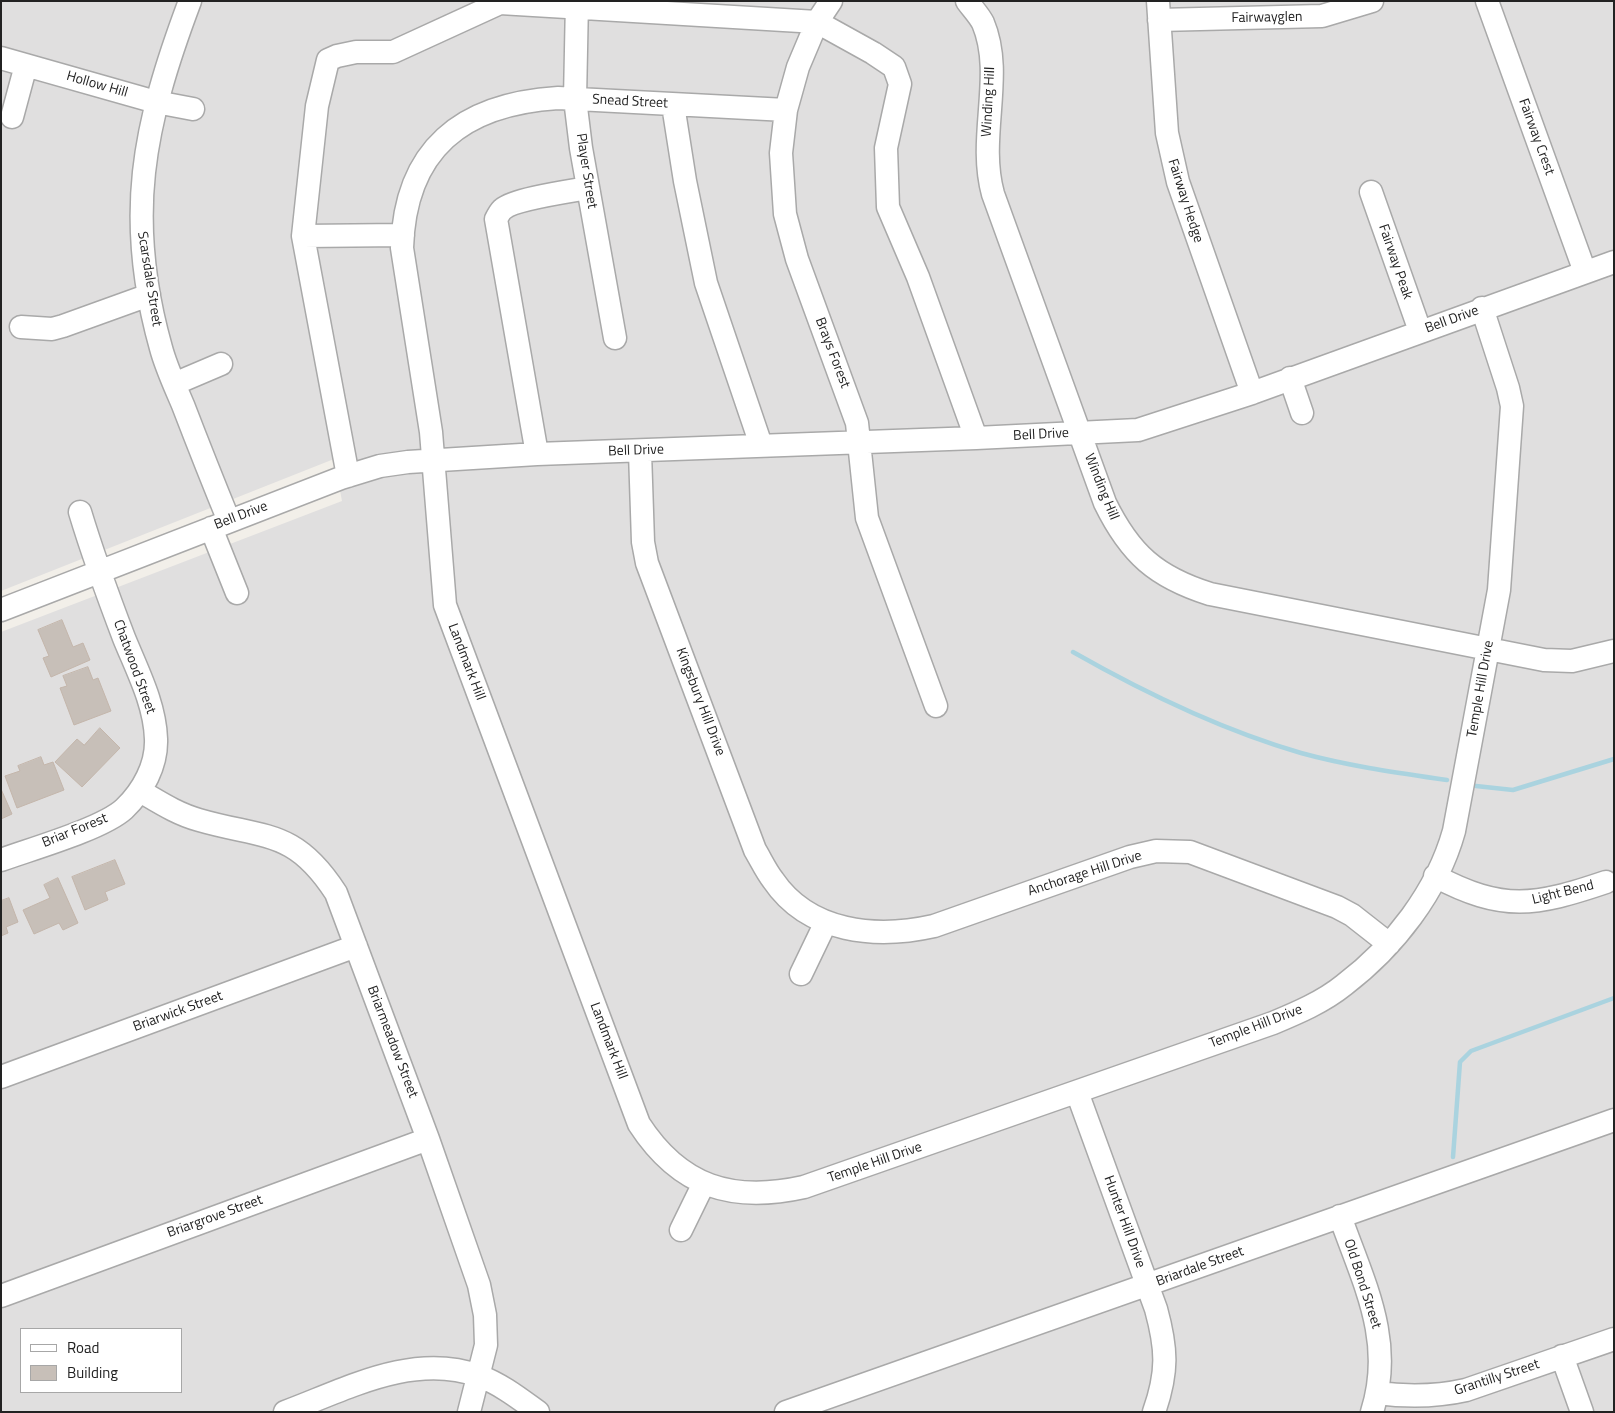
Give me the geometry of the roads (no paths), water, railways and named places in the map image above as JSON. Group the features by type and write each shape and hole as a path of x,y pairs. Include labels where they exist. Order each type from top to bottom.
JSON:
{"street":[{"name":"Scarsdale Street","path":"190,1 168,60 147,142 141,186 140,230 149,296 161,350 220,524 237,593"},
{"name":"Brays Forest","path":"831,1 817,22 798,67 786,110 781,152 785,214 797,259 850,400 860,442 862,488 867,518 936,706"},
{"name":"Winding Hill","path":"968,1 982,21 992,56 986,156 990,182 1105,503 1118,529 1146,563 1171,579 1210,594 1488,647 1544,660 1572,661 1614,651"},
{"name":"Fairwayglen","path":"1159,11 1322,16 1372,1"},
{"name":"Fairway Crest","path":"1486,1 1585,272"},
{"path":"348,476 303,236 317,106 328,60 356,52 392,52 500,3 577,5 817,22 873,52 894,67 900,84 886,148 888,207 918,277 976,438"},
{"name":"Player Street","path":"577,5 575,99 588,188 615,338"},
{"name":"Fairway Hedge","path":"1159,11 1169,151 1178,182 1252,393"},
{"name":"Hollow Hill","path":"1,58 156,102 193,110"},
{"path":"12,117 26,65"},
{"name":"Snead Street","path":"478,117 495,108 526,100 558,98 786,110"},
{"path":"673,105 685,181 706,284 762,445"},
{"name":"Landmark Hill","path":"478,117 452,131 424,163 406,204 402,248 434,460 440,573 444,605 639,1124 667,1159 682,1172 704,1183"},
{"path":"537,454 496,219 503,208 550,194 588,188"},
{"name":"Fairway Peak","path":"1371,192 1420,331"},
{"path":"303,236 403,235"},
{"name":"Bell Drive","path":"1,610 220,524 348,476 380,466 434,460 537,454 640,452 762,445 976,438 1138,430 1252,393 1482,308 1614,262"},
{"path":"20,327 52,329 149,296"},
{"name":"Temple Hill Drive","path":"704,1183 723,1190 744,1193 774,1194 804,1188 1273,1024 1306,1008 1343,986 1370,964 1389,944 1410,920 1449,847 1459,808 1499,590 1512,412 1508,388 1482,308"},
{"path":"174,384 221,364"},
{"path":"1290,378 1302,413"},
{"name":"Kingsbury Hill Drive","path":"640,452 644,542 648,564 755,850 773,880 783,892 807,912 826,922"},
{"name":"Chatwood Street","path":"80,512 98,572 152,709 156,739 154,760 140,791"},
{"name":"Briar Forest","path":"1,860 101,823 123,810 140,791"},
{"name":"Briarmeadow Street","path":"140,791 184,815 216,825 264,834 286,843 306,856 323,873 336,893 428,1139 479,1285 485,1315 486,1345 469,1412"},
{"name":"Anchorage Hill Drive","path":"826,922 850,931 888,934 912,931 934,926 1130,857 1156,852 1190,852 1211,858 1337,907 1352,915 1389,944"},
{"name":"Light Bend","path":"1435,876 1459,889 1504,902 1528,903 1563,896 1606,882"},
{"path":"801,974 826,922"},
{"name":"Briarwick Street","path":"1,1077 356,946"},
{"name":"Hunter Hill Drive","path":"1077,1092 1147,1286 1164,1340 1165,1371 1154,1412"},
{"name":"Briardale Street","path":"786,1412 1614,1120"},
{"name":"Briargrove Street","path":"1,1296 428,1139"},
{"path":"682,1230 704,1183"},
{"name":"Old Bond Street","path":"1340,1216 1374,1314 1380,1342 1381,1367 1374,1402"},
{"name":"Grantilly Street","path":"1374,1402 1444,1395 1614,1338"},
{"path":"1562,1356 1582,1412"},
{"path":"285,1412 395,1372 423,1367 452,1369 479,1376 510,1392 538,1412"}],"waterway":[{"path":"1073,652 1156,696 1213,722 1271,744 1337,762 1447,780"},
{"path":"1476,786 1513,790 1614,759"},
{"path":"1453,1157 1460,1062 1471,1051 1614,998"}]}
